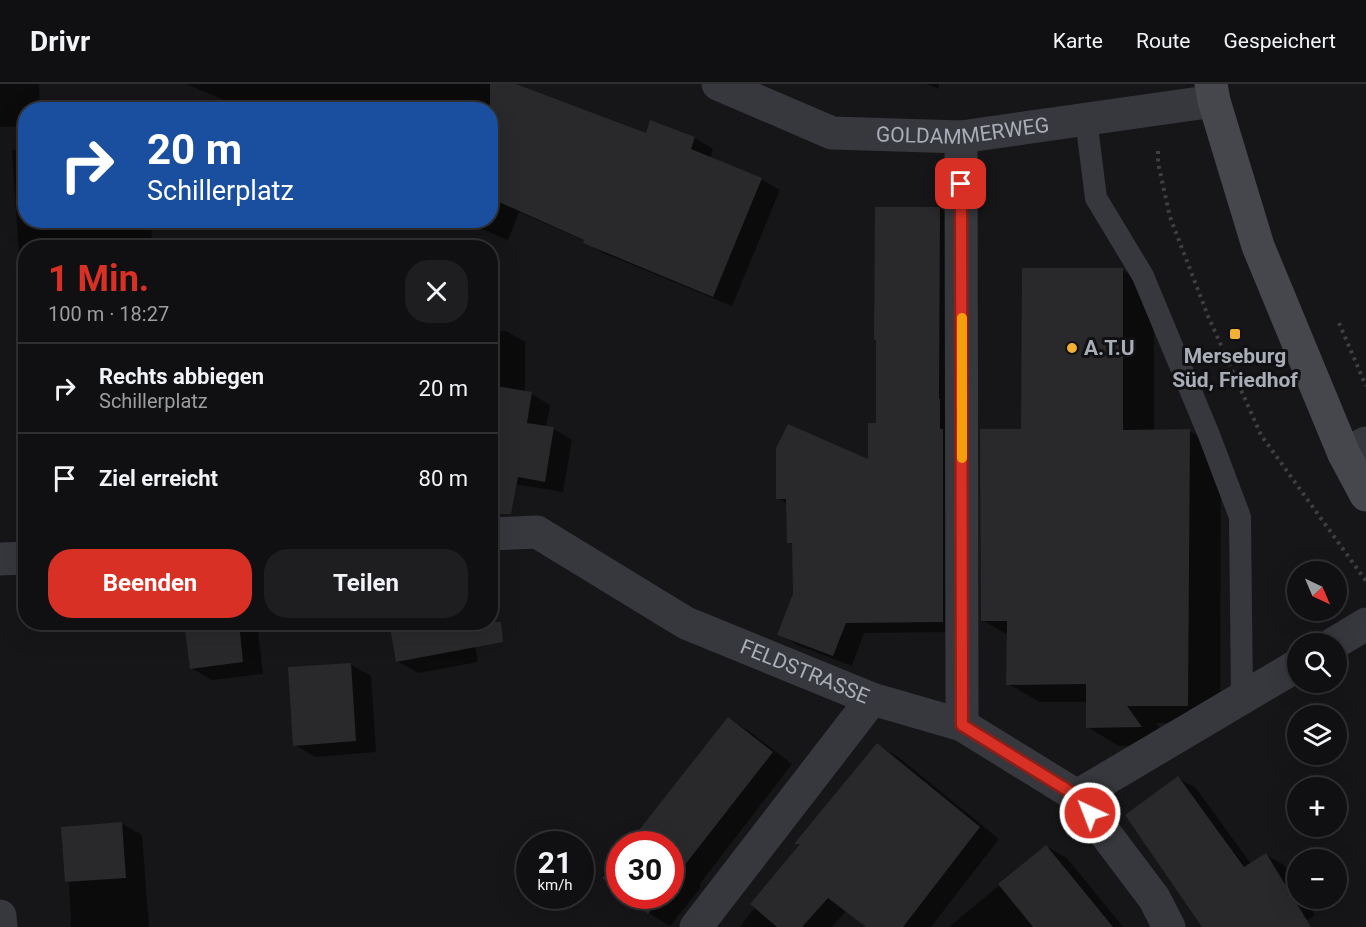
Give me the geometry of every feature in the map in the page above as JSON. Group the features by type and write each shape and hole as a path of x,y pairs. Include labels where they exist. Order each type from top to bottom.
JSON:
{"street":[{"name":"GOLDAMMERWEG","path":"718,84 832,133 961,137 1158,109 1213,93"},
{"path":"1213,93 1258,246 1355,449 1366,495"},
{"path":"961,137 962,725"},
{"name":"FELDSTRASSE","path":"498,534 537,532 686,623 872,699 962,725 1077,796 1154,898 1169,927"},
{"path":"0,560 18,559"},
{"path":"1347,636 1366,624"},
{"path":"1077,796 1287,671"},
{"path":"696,927 872,699"},
{"path":"0,916 1,927"}],"lane":[{"path":"1086,119 1096,198 1143,276 1209,435 1240,517 1242,698"}],"path":[{"path":"1158,109 1158,163 1170,217 1208,316 1261,435 1366,581"},
{"path":"1338,322 1366,386"}],"building":[{"path":"490,84 516,84 646,133 650,120 695,137 691,149 762,178 713,297 583,243 584,240 498,202 498,102 490,102"},
{"path":"875,207 940,207 939,399 940,429 943,429 943,622 846,623 833,656 777,635 793,594 792,543 787,543 786,499 776,499 776,448 788,424 868,459 868,423 876,423"},
{"path":"1022,268 1123,268 1123,430 1190,429 1188,706 1127,706 1142,727 1086,728 1086,684 1006,685 1007,621 981,621 980,429 1021,429"},
{"path":"498,386 532,392 527,423 554,427 545,482 518,477 511,514 498,514"},
{"path":"498,622 501,622 503,642 396,662 390,630 498,630"},
{"path":"185,630 240,630 243,662 190,669"},
{"path":"351,663 356,741 293,746 288,667"},
{"path":"728,717 773,752 684,866 684,831 638,831"},
{"path":"877,743 980,827 903,927 866,927 828,898 802,927 777,927 750,904 800,844 794,844"},
{"path":"1178,776 1244,867 1266,853 1287,888 1287,909 1300,909 1311,927 1202,927 1125,815"},
{"path":"122,822 126,878 65,882 61,827"},
{"path":"1046,845 1113,927 1033,927 998,884"},
{"path":"641,909 652,909 648,914"}],"slow traffic":[{"path":"962,318 962,458"}],"place":[{"name":"Merseburg Süd, Friedhof","path":"1235,334"},
{"name":"A.T.U","path":"1072,348"}],"route":[{"path":"961,184 962,725 1077,796 1090,813"}]}
